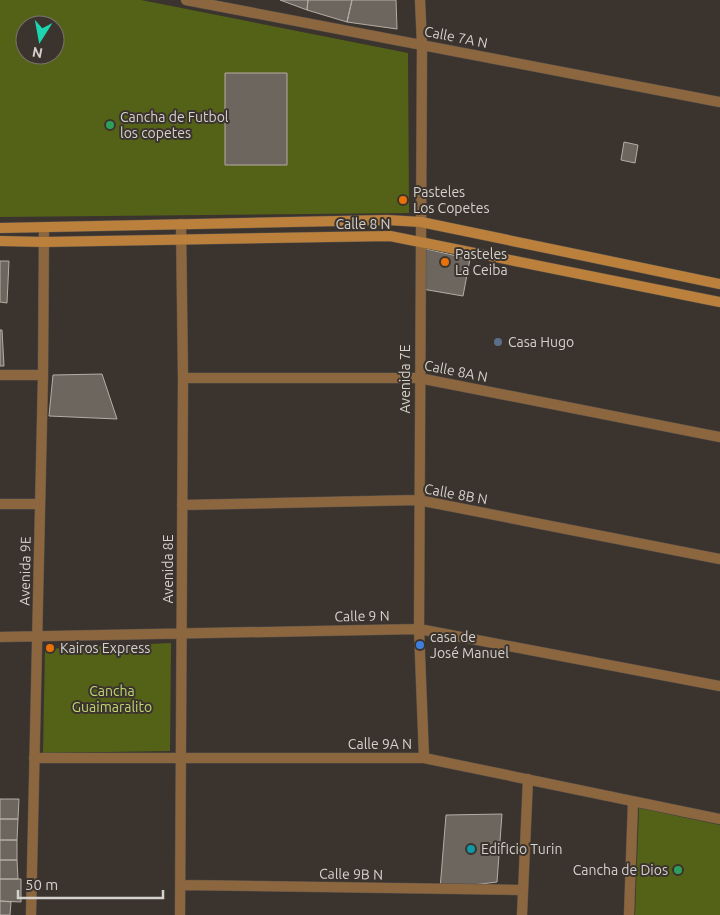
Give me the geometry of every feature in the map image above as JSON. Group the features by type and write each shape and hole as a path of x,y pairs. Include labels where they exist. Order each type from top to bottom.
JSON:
{"street":[{"name":"Calle 7A N","path":"186,0 720,102"},
{"name":"Avenida 7E","path":"420,0 422,45 418,629 424,758"},
{"name":"Calle 8 N","path":"0,228 387,220 421,222 720,284"},
{"name":"Avenida 8E","path":"180,224 183,378 180,915"},
{"name":"Avenida 9E","path":"31,915 43,375 44,228"},
{"name":"Calle 8 N","path":"0,241 44,242 390,236 720,302"},
{"path":"0,375 43,375"},
{"name":"Calle 8A N","path":"183,378 419,378 720,437"},
{"name":"Calle 8B N","path":"182,505 418,500 720,559"},
{"path":"0,504 40,504"},
{"name":"Calle 9 N","path":"0,637 418,629 720,686"},
{"name":"Calle 9A N","path":"34,758 424,758 720,819"},
{"path":"522,915 528,779"},
{"path":"629,915 633,802"},
{"name":"Calle 9B N","path":"180,886 522,890"}],"green space":[{"path":"0,0 141,0 408,53 409,213 0,217"},
{"name":"Cancha Guaimaralito","path":"171,643 170,751 43,753 45,649"},
{"name":"Cancha de Dios","path":"639,808 720,825 720,915 635,915"}],"building":[{"path":"280,0 308,0 307,10"},
{"path":"308,0 352,0 347,22 307,10"},
{"path":"352,0 396,0 397,29 347,22"},
{"path":"225,73 287,73 287,165 225,165"},
{"path":"624,142 638,145 635,163 621,160"},
{"path":"422,248 470,259 463,296 422,289"},
{"path":"0,261 9,261 7,303 0,302"},
{"path":"0,330 2,330 4,366 0,366"},
{"path":"102,374 117,419 49,416 53,375"},
{"path":"0,799 19,799 18,819 0,819"},
{"name":"Edificio Turin","path":"502,814 497,882 440,889 446,815"},
{"path":"0,819 18,819 17,840 0,840"},
{"path":"0,840 17,840 17,860 0,860"},
{"path":"0,860 17,860 18,879 0,879"},
{"path":"0,879 21,879 21,902 0,901"},
{"path":"0,901 11,902 10,915 0,915"}],"place":[{"name":"Cancha de Futbol los copetes","path":"110,125"},
{"name":"Pasteles Los Copetes","path":"403,200"},
{"name":"Pasteles La Ceiba","path":"445,262"},
{"name":"Casa Hugo","path":"498,342"},
{"name":"casa de José Manuel","path":"420,645"},
{"name":"Kairos Express","path":"50,648"},
{"name":"Edificio Turin","path":"471,849"},
{"name":"Cancha de Dios","path":"678,870"}]}
